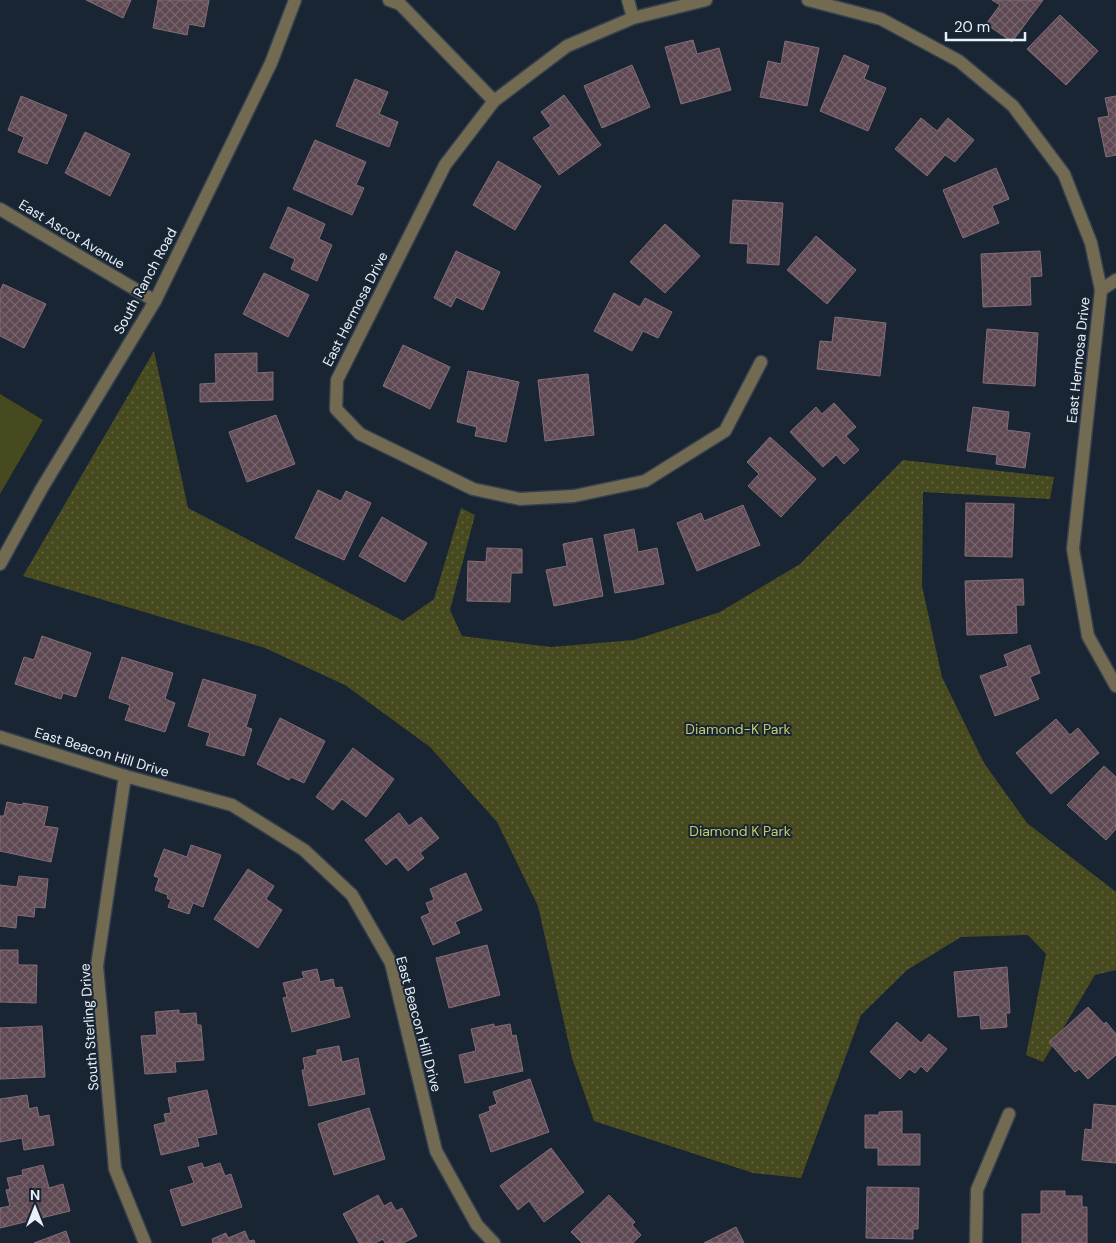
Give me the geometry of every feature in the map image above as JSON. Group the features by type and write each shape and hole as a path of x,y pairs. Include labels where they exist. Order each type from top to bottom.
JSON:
{"street":[{"name":"South Ranch Road","path":"0,564 42,488 155,301 271,63 296,0"},
{"path":"389,0 400,4 494,101"},
{"path":"628,0 633,18"},
{"name":"East Hermosa Drive","path":"706,0 633,18 567,46 494,101 445,165 337,380 336,409 360,434 473,489 520,499 574,496 645,481 725,432 761,362"},
{"name":"East Hermosa Drive","path":"808,0 881,19 959,61 1013,106 1064,174 1091,243 1101,290 1073,549 1088,636 1116,686"},
{"name":"East Ascot Avenue","path":"0,208 155,301"},
{"path":"1101,290 1116,280"},
{"name":"East Beacon Hill Drive","path":"0,737 124,776 232,805 304,850 352,895 391,963 436,1151 478,1225 494,1243"},
{"name":"South Sterling Drive","path":"124,776 98,966 115,1168 145,1243"},
{"path":"976,1243 977,1190 1009,1114"}],"green space":[{"name":"Diamond K Park","path":"154,351 188,508 403,621 434,599 461,508 475,515 450,610 462,636 551,647 634,640 720,612 800,564 903,460 1054,477 1050,499 923,492 922,586 942,677 984,763 1027,823 1116,892 1116,970 1095,975 1043,1062 1026,1055 1046,954 1028,935 961,937 907,970 861,1015 801,1178 753,1173 594,1121 572,1058 538,906 497,822 430,747 345,685 265,648 23,576"},
{"path":"0,394 43,420 0,494"}],"building":[{"path":"86,0 131,0 123,18"},
{"path":"158,0 209,0 204,27 189,24 187,35 153,28"},
{"path":"992,0 1043,0 1012,42 986,24 1000,5"},
{"path":"1060,15 1098,51 1066,85 1027,49"},
{"path":"693,40 697,54 719,48 731,90 681,104 665,47"},
{"path":"785,41 819,48 807,106 760,97 768,61 781,64"},
{"path":"844,55 869,66 864,79 886,88 868,131 820,111"},
{"path":"632,65 650,107 602,128 584,86"},
{"path":"355,79 388,92 379,114 398,122 389,147 336,126"},
{"path":"564,95 601,145 559,175 533,138 551,126 541,112"},
{"path":"21,96 67,115 47,164 18,152 24,137 8,130"},
{"path":"1116,96 1116,155 1106,157 1098,118 1109,116 1105,98"},
{"path":"921,118 937,131 948,118 974,140 955,162 945,155 927,176 895,149"},
{"path":"85,132 130,154 110,196 65,173"},
{"path":"315,140 366,162 356,185 364,188 352,215 293,189"},
{"path":"498,161 541,186 515,230 473,205"},
{"path":"996,168 1009,199 992,206 999,223 963,238 943,190"},
{"path":"733,200 783,203 779,265 747,263 748,244 730,243"},
{"path":"288,207 325,224 319,239 332,245 317,281 291,269 295,259 270,248"},
{"path":"665,224 700,256 665,293 630,262"},
{"path":"816,236 856,270 827,304 787,270"},
{"path":"456,251 500,272 483,310 456,297 451,307 434,298"},
{"path":"1040,251 1042,276 1030,277 1031,305 983,307 981,254"},
{"path":"264,273 309,295 288,337 243,314"},
{"path":"3,284 46,304 24,348 0,336 0,291"},
{"path":"614,293 640,307 645,298 672,312 658,338 643,331 632,351 594,331"},
{"path":"835,317 886,323 880,376 817,369 820,341 832,342"},
{"path":"987,329 1038,333 1035,386 983,383"},
{"path":"403,345 450,367 430,409 383,386"},
{"path":"257,353 257,373 273,372 273,400 200,402 200,384 216,383 215,354"},
{"path":"468,371 519,382 506,442 475,436 477,427 457,422"},
{"path":"588,374 594,435 545,441 538,380"},
{"path":"834,403 856,427 846,436 859,450 844,464 836,455 823,467 790,432 816,407 822,414"},
{"path":"973,407 1009,412 1007,430 1030,433 1025,468 996,464 997,455 967,451"},
{"path":"276,415 295,464 247,482 229,432"},
{"path":"770,437 816,479 781,517 748,486 759,474 747,462"},
{"path":"318,490 341,501 346,491 371,503 344,560 295,538"},
{"path":"966,503 1014,504 1012,557 965,556"},
{"path":"743,505 760,545 697,571 677,523 701,513 704,521"},
{"path":"382,517 427,543 405,582 359,556"},
{"path":"634,529 638,552 657,548 664,584 615,593 604,535"},
{"path":"592,538 603,596 554,606 546,570 567,566 563,544"},
{"path":"487,548 522,549 522,573 511,573 510,602 467,601 468,561 486,562"},
{"path":"1023,579 1024,605 1016,605 1017,633 967,635 965,581"},
{"path":"42,636 91,653 76,697 63,693 61,699 15,684 24,657 34,660"},
{"path":"1030,645 1040,673 1030,677 1039,699 995,716 980,676 1008,666 1004,655"},
{"path":"122,657 173,673 165,699 175,703 165,732 125,720 130,705 109,698"},
{"path":"203,679 256,695 246,727 252,729 244,756 206,745 210,733 188,726"},
{"path":"280,718 325,741 304,783 291,777 289,780 257,764"},
{"path":"1056,719 1070,735 1078,728 1099,753 1051,794 1016,753"},
{"path":"353,748 394,779 366,817 342,799 333,810 316,797"},
{"path":"1104,766 1116,777 1116,829 1106,840 1067,805"},
{"path":"7,802 48,807 44,826 58,828 51,862 0,851 0,816 4,816"},
{"path":"399,813 409,826 421,817 439,838 420,853 424,858 408,871 396,857 386,865 365,840"},
{"path":"191,845 221,855 203,907 193,903 189,914 168,907 171,900 167,898 168,895 155,890 159,878 154,876 164,849 187,857"},
{"path":"248,869 274,886 266,899 282,910 258,948 214,919"},
{"path":"466,873 482,910 455,922 460,933 433,945 421,917 430,913 426,903 434,900 430,889"},
{"path":"19,876 48,879 45,908 35,907 34,917 17,915 16,928 0,926 0,885 17,887"},
{"path":"487,945 500,995 449,1008 436,958"},
{"path":"0,950 18,950 18,965 37,965 36,1003 0,1002"},
{"path":"1007,967 1010,1013 1006,1013 1007,1027 981,1029 980,1015 958,1017 954,972"},
{"path":"317,969 320,982 333,979 335,988 342,987 350,1017 292,1032 283,998 287,997 283,983 304,978 302,972"},
{"path":"1088,1007 1104,1024 1106,1022 1116,1034 1116,1055 1088,1079 1079,1069 1075,1072 1049,1042"},
{"path":"179,1010 179,1014 196,1013 197,1025 201,1025 204,1060 175,1062 176,1072 145,1074 141,1036 157,1035 155,1012"},
{"path":"897,1022 921,1043 929,1034 947,1049 927,1072 921,1066 915,1073 909,1069 900,1079 870,1052"},
{"path":"494,1024 494,1027 510,1024 512,1036 516,1035 523,1071 465,1083 459,1055 476,1051 471,1029"},
{"path":"42,1026 45,1077 0,1079 0,1028"},
{"path":"339,1046 342,1062 358,1058 365,1094 309,1106 302,1070 305,1070 303,1058 317,1055 317,1050"},
{"path":"530,1079 549,1132 491,1152 479,1115 490,1111 489,1107 497,1104 493,1092"},
{"path":"207,1090 217,1134 197,1138 199,1146 161,1155 154,1125 166,1122 164,1114 171,1113 168,1098"},
{"path":"27,1095 29,1109 37,1107 39,1117 49,1115 54,1145 24,1150 22,1138 0,1142 0,1099"},
{"path":"1094,1104 1116,1106 1116,1163 1082,1160 1085,1129 1092,1130"},
{"path":"369,1108 385,1159 334,1175 318,1124"},
{"path":"902,1111 902,1134 920,1134 920,1165 878,1165 878,1148 865,1148 865,1115 879,1115 879,1112"},
{"path":"551,1148 584,1192 544,1222 529,1201 518,1210 500,1186"},
{"path":"202,1163 204,1168 220,1163 225,1176 231,1174 242,1207 182,1226 170,1190 194,1183 188,1167"},
{"path":"43,1165 49,1188 63,1184 70,1211 0,1228 0,1208 10,1206 6,1190 10,1189 7,1178 23,1175 22,1170"},
{"path":"867,1187 919,1188 918,1229 913,1229 913,1239 866,1238"},
{"path":"1041,1191 1065,1191 1065,1196 1082,1196 1082,1207 1087,1207 1087,1243 1022,1243 1022,1214 1041,1214"},
{"path":"378,1195 384,1206 391,1202 396,1211 402,1208 417,1236 403,1243 385,1243 383,1239 375,1243 359,1243 343,1214"},
{"path":"609,1195 635,1222 632,1225 641,1235 633,1243 582,1243 571,1232"},
{"path":"736,1227 744,1243 704,1243"},
{"path":"66,1231 70,1243 34,1243"},
{"path":"245,1231 249,1241 254,1240 255,1243 213,1243 212,1239 226,1233 228,1238"}],"park label":[{"name":"Diamond-K Park","path":"738,729"}]}
